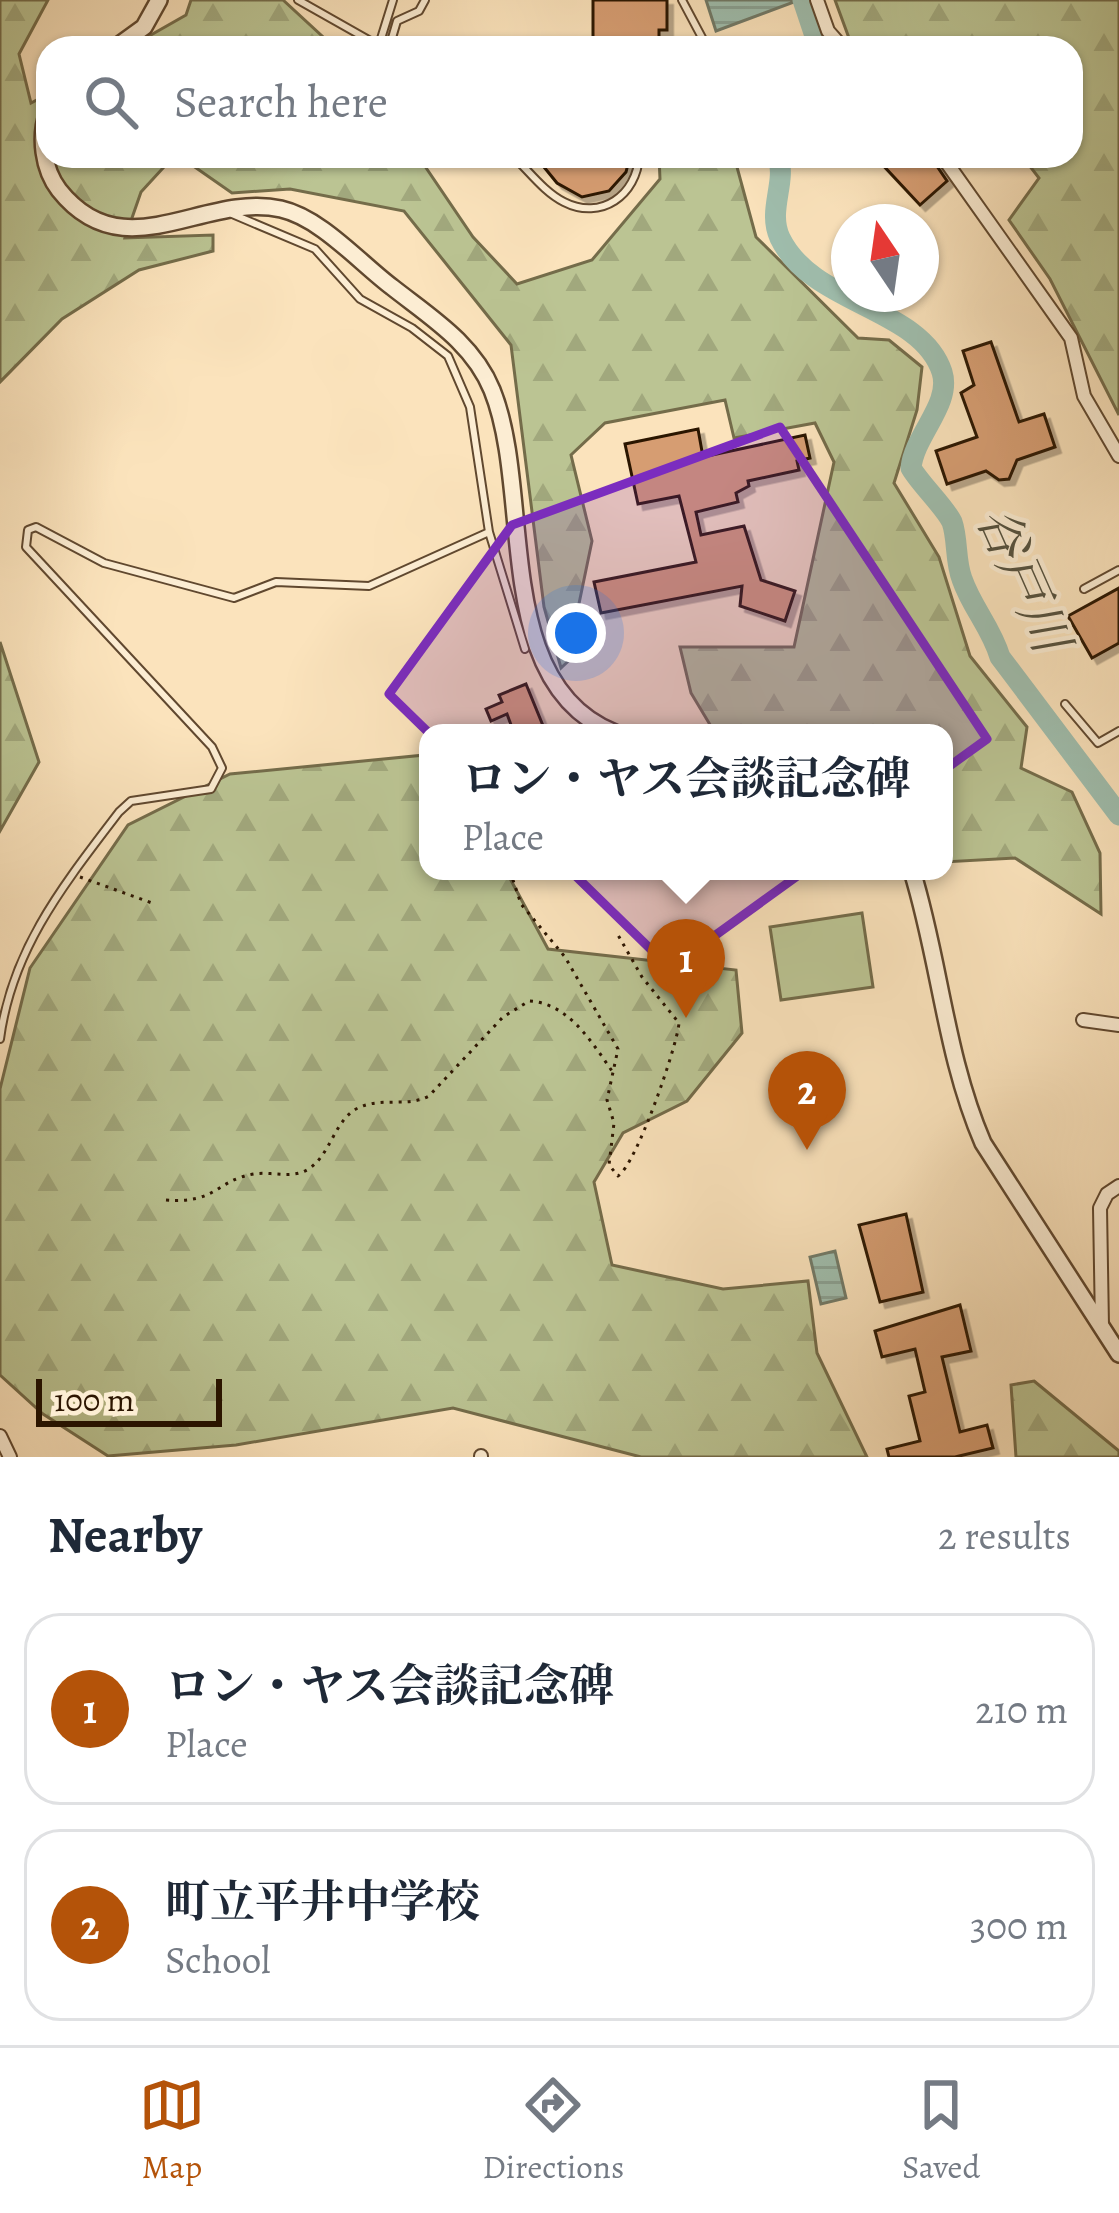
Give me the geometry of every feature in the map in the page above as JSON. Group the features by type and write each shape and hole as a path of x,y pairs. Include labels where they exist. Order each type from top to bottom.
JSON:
{"street":[{"path":"132,36 144,27 159,0"},
{"path":"817,0 832,36"},
{"path":"51,168 55,185 76,209 99,224 142,229 258,207 295,213 467,347 497,408 540,660 568,704 600,724"},
{"path":"951,168 1071,338 1084,396 1119,456"},
{"path":"914,880 954,1063 983,1143 1119,1354"},
{"path":"1084,1020 1119,1025"},
{"path":"1102,1328 1100,1208 1107,1193 1119,1186"},
{"path":"0,1436 10,1457"}],"lane":[{"path":"298,0 364,36"},
{"path":"386,36 393,0"},
{"path":"390,36 397,21 419,11 425,0"},
{"path":"682,0 701,36"},
{"path":"525,168 568,205 593,209 626,193 638,168"},
{"path":"229,213 315,250 360,299 412,328 448,356 474,424 488,532 525,649"},
{"path":"0,1039 16,969 39,919 131,801 211,789 221,768 212,747 26,547 28,530 36,527 104,562 234,598 276,582 369,586 488,532"},
{"path":"1084,589 1119,570"},
{"path":"1066,704 1098,743 1119,731"}],"path":[{"path":"72,875 152,903"},
{"path":"513,880 521,904 565,957 613,1037 619,1059 607,1100 614,1123 609,1165 617,1176 632,1161 679,1032 667,1004 641,977 618,935"},
{"path":"166,1200 194,1202 254,1174 299,1173 312,1166 350,1113 376,1102 417,1102 429,1096 502,1017 529,1001 554,1006 568,1016 614,1072"}],"highlighted area":[{"path":"780,427 987,739 670,968 389,694 512,525"}],"green space":[{"path":"0,0 48,0 19,54 31,103 36,100 36,168 163,168 141,192 125,238 213,235 213,251 139,270 62,319 0,382"},
{"path":"191,0 283,0 322,36 149,36 186,15"},
{"path":"835,0 1119,0 1119,415 1050,279 1009,220 1039,178 1031,168 1083,168 1083,36 848,36"},
{"path":"196,168 426,168 473,237 517,284 592,260 660,179 660,168 737,168 756,237 858,338 889,340 922,367 917,410 894,483 939,557 970,656 1027,727 1021,768 1072,792 1100,853 1101,914 1015,858 953,861 953,724 710,724 691,693 680,647 794,647 834,462 815,423 734,438 725,400 605,423 571,455 592,541 576,618 579,651 561,668 544,607 511,345 404,211 290,189 232,193"},
{"path":"0,642 39,762 0,831"},
{"path":"419,756 419,880 511,880 548,949 736,970 742,1033 687,1101 623,1133 594,1182 612,1265 723,1289 808,1281 817,1353 867,1457 641,1457 453,1408 236,1445 108,1456 43,1414 0,1375 0,1089 30,968 128,825 230,774"},
{"path":"862,913 873,987 781,1000 770,927"},
{"path":"1034,1381 1119,1451 1119,1457 1016,1457 1011,1385"}],"shaded area":[{"path":"706,0 799,0 716,31"},
{"path":"835,1251 846,1298 821,1304 810,1257"}],"building":[{"path":"593,0 667,0 667,30 659,30 659,36 593,36"},
{"path":"545,168 627,168 609,191 582,197 557,183"},
{"path":"886,168 938,168 947,181 919,204"},
{"path":"991,342 1019,422 1044,414 1055,447 1017,460 1009,479 999,480 986,471 947,484 936,451 977,437 961,393 974,385 963,351"},
{"path":"698,429 703,457 805,435 810,458 797,461 799,470 748,481 749,486 736,493 738,502 696,512 701,535 744,526 761,580 795,591 785,621 740,606 742,586 601,613 594,582 696,562 679,496 638,504 625,444"},
{"path":"1119,588 1119,643 1092,658 1068,616"},
{"path":"526,684 542,724 511,724 507,714 491,721 486,709 502,702 499,695"},
{"path":"906,1214 923,1292 880,1302 859,1225"},
{"path":"960,1305 971,1351 942,1357 960,1432 987,1425 993,1448 955,1457 889,1457 887,1449 920,1441 909,1396 925,1392 915,1349 882,1357 875,1331"}],"waterway":[{"name":"谷戸川","path":"803,0 815,36"},
{"name":"谷戸川","path":"780,168 777,228 795,260 840,293 912,333 930,350 942,372 942,396 911,468 952,522 962,579 1000,657 1119,815"}],"place":[{"name":"ロン・ヤス会談記念碑","path":"686,1018"},
{"name":"町立平井中学校","path":"807,1150"}]}
